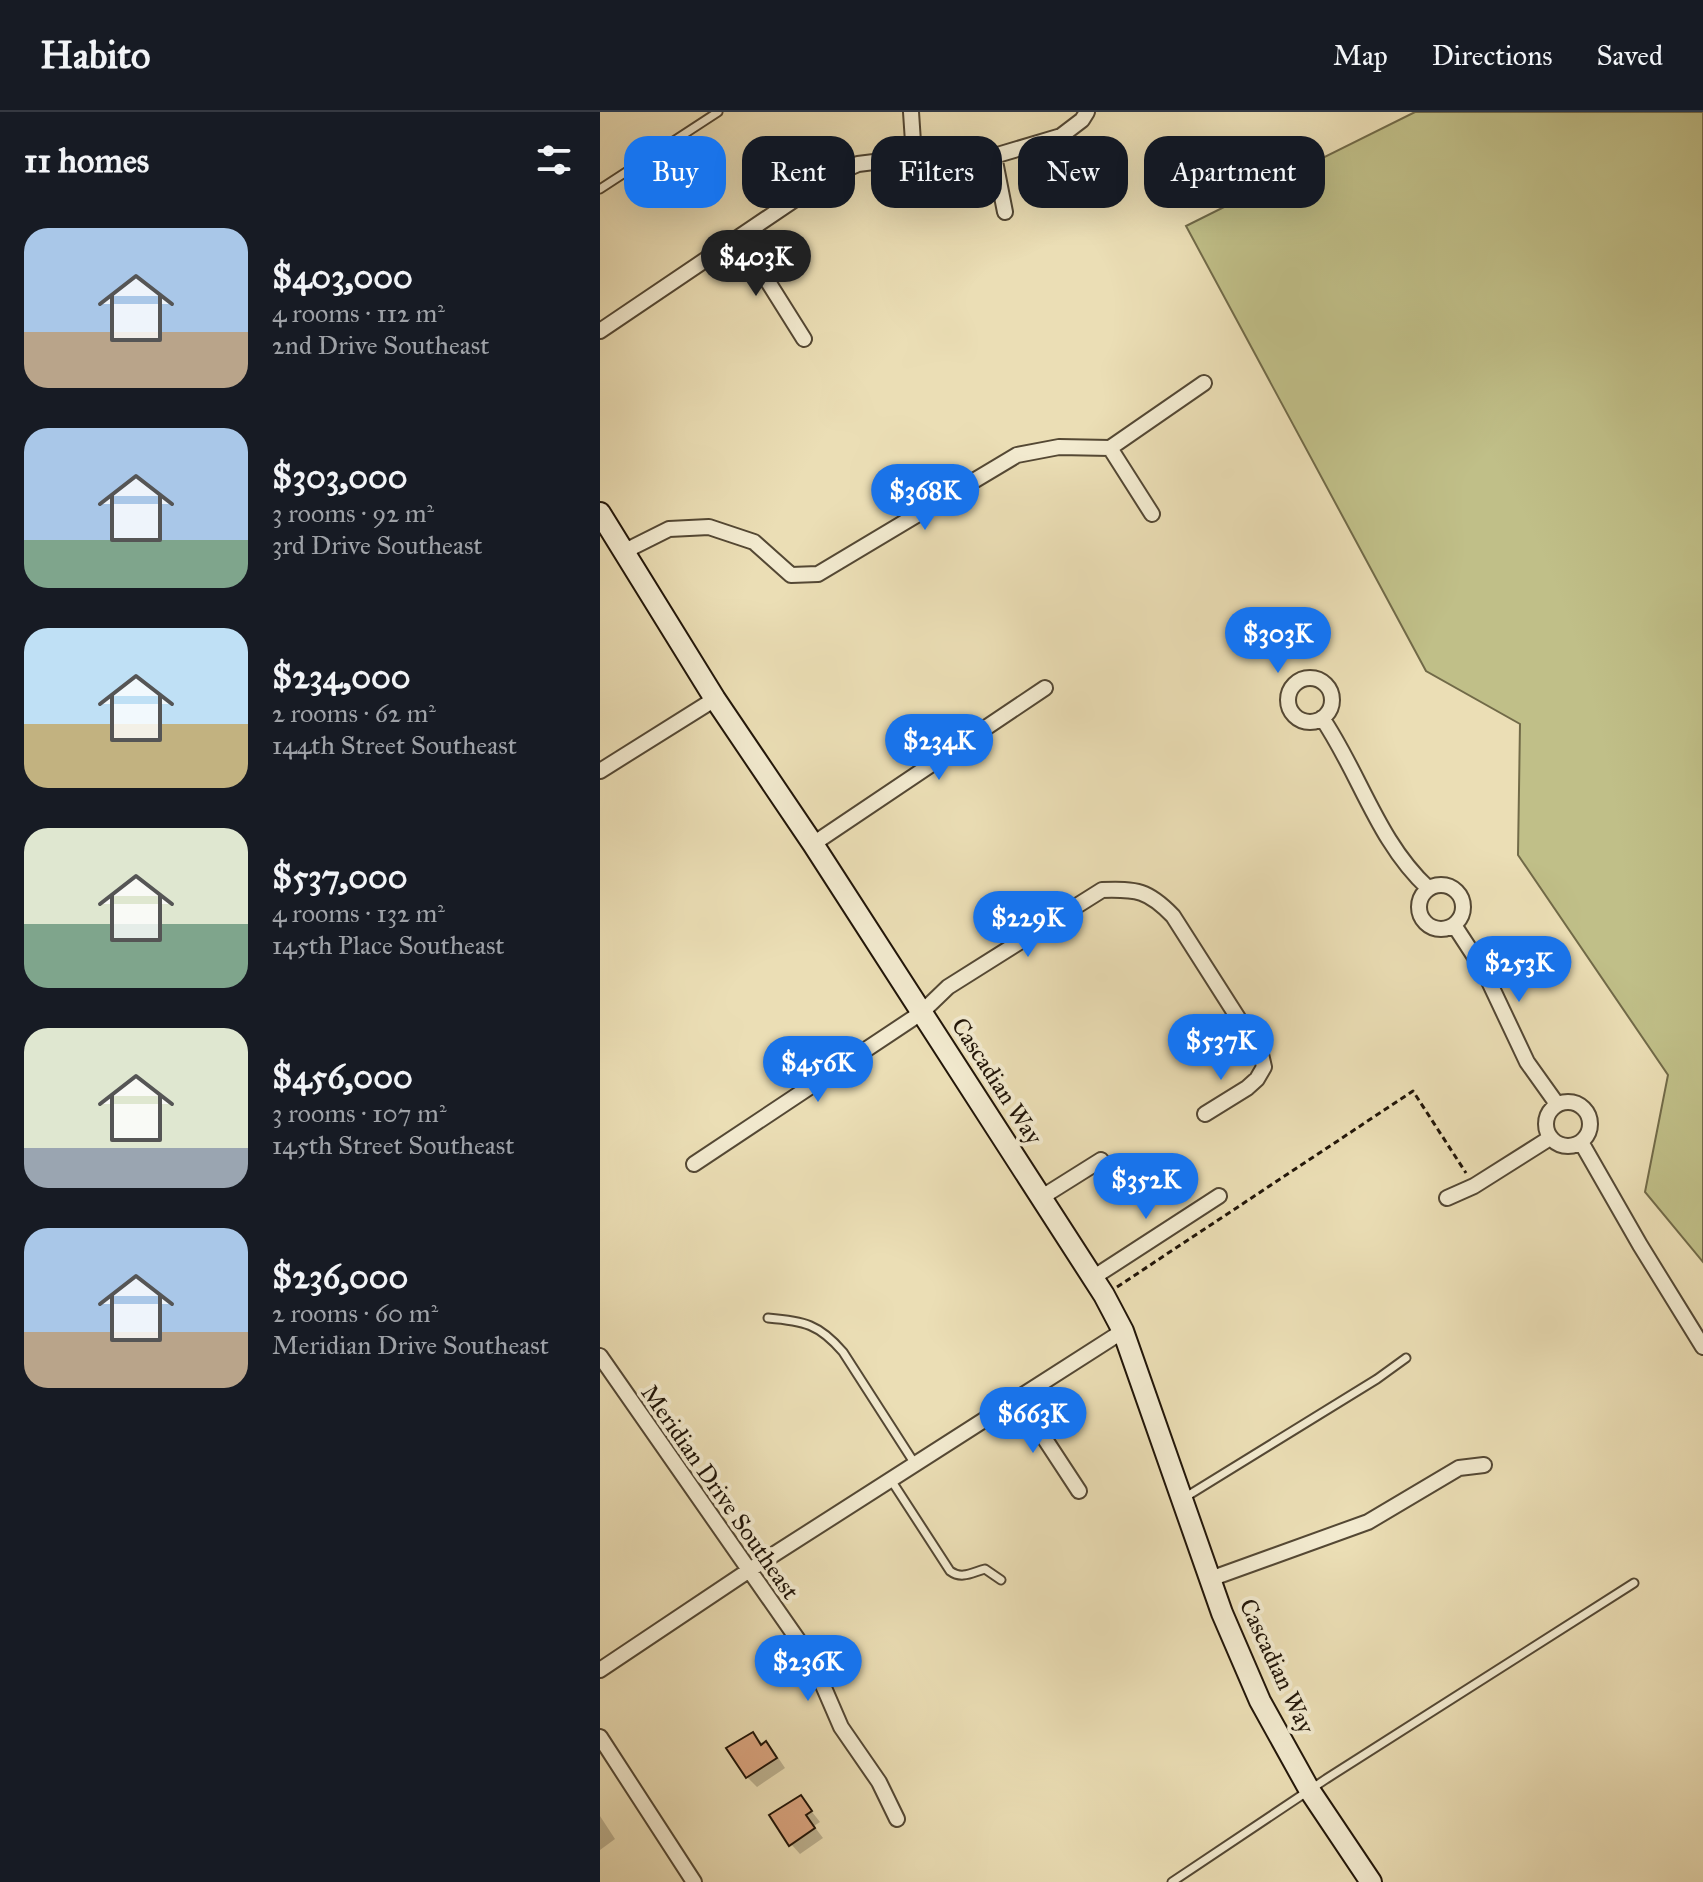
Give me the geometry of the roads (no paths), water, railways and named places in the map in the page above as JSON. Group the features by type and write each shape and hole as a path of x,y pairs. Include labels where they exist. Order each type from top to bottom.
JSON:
{"street":[{"path":"911,112 913,136"},
{"path":"1002,154 1061,136 1082,120 1087,112"},
{"path":"600,331 828,177 858,164 871,162"},
{"path":"1002,197 1005,212"},
{"path":"740,237 804,339"},
{"path":"625,551 669,529 709,527 754,542 791,575 818,574 1017,455 1059,447 1110,448 1204,383"},
{"path":"1110,448 1152,514"},
{"name":"Cascadian Way","path":"600,513 715,699 813,844 1094,1277 1123,1331 1210,1579 1260,1701 1310,1791 1371,1882"},
{"path":"813,844 1045,688"},
{"path":"600,771 715,699"},
{"path":"1322,718 1339,743 1368,803 1400,858 1428,888"},
{"path":"1444,885 1457,892 1463,913 1454,925 1441,929 1423,919 1419,906 1428,888 1444,885"},
{"path":"694,1164 921,1013 948,987 1102,890 1130,889 1155,898 1173,916 1261,1054 1264,1067 1257,1079 1205,1114"},
{"path":"1454,925 1484,971 1527,1062 1557,1104"},
{"path":"1557,1104 1579,1104 1588,1115 1589,1130 1581,1142 1568,1146 1550,1138 1547,1116 1557,1104"},
{"path":"1447,1198 1474,1186 1550,1138"},
{"path":"1581,1142 1703,1347"},
{"path":"1042,1197 1101,1160"},
{"path":"1094,1277 1219,1196"},
{"path":"600,1670 748,1571 1123,1331"},
{"name":"Meridian Drive Southeast","path":"600,1356 812,1660 841,1727 879,1782 897,1819"},
{"path":"1018,1398 1079,1491"},
{"path":"1210,1579 1368,1522 1459,1468 1484,1465"},
{"path":"600,1737 694,1882"}],"lane":[{"path":"600,189 718,112"},
{"path":"768,1318 801,1321 816,1326 831,1338 915,1464"},
{"path":"1183,1500 1406,1358"},
{"path":"891,1480 950,1571 956,1575 968,1575 985,1569 1001,1580"},
{"path":"1172,1882 1634,1583"}]}
